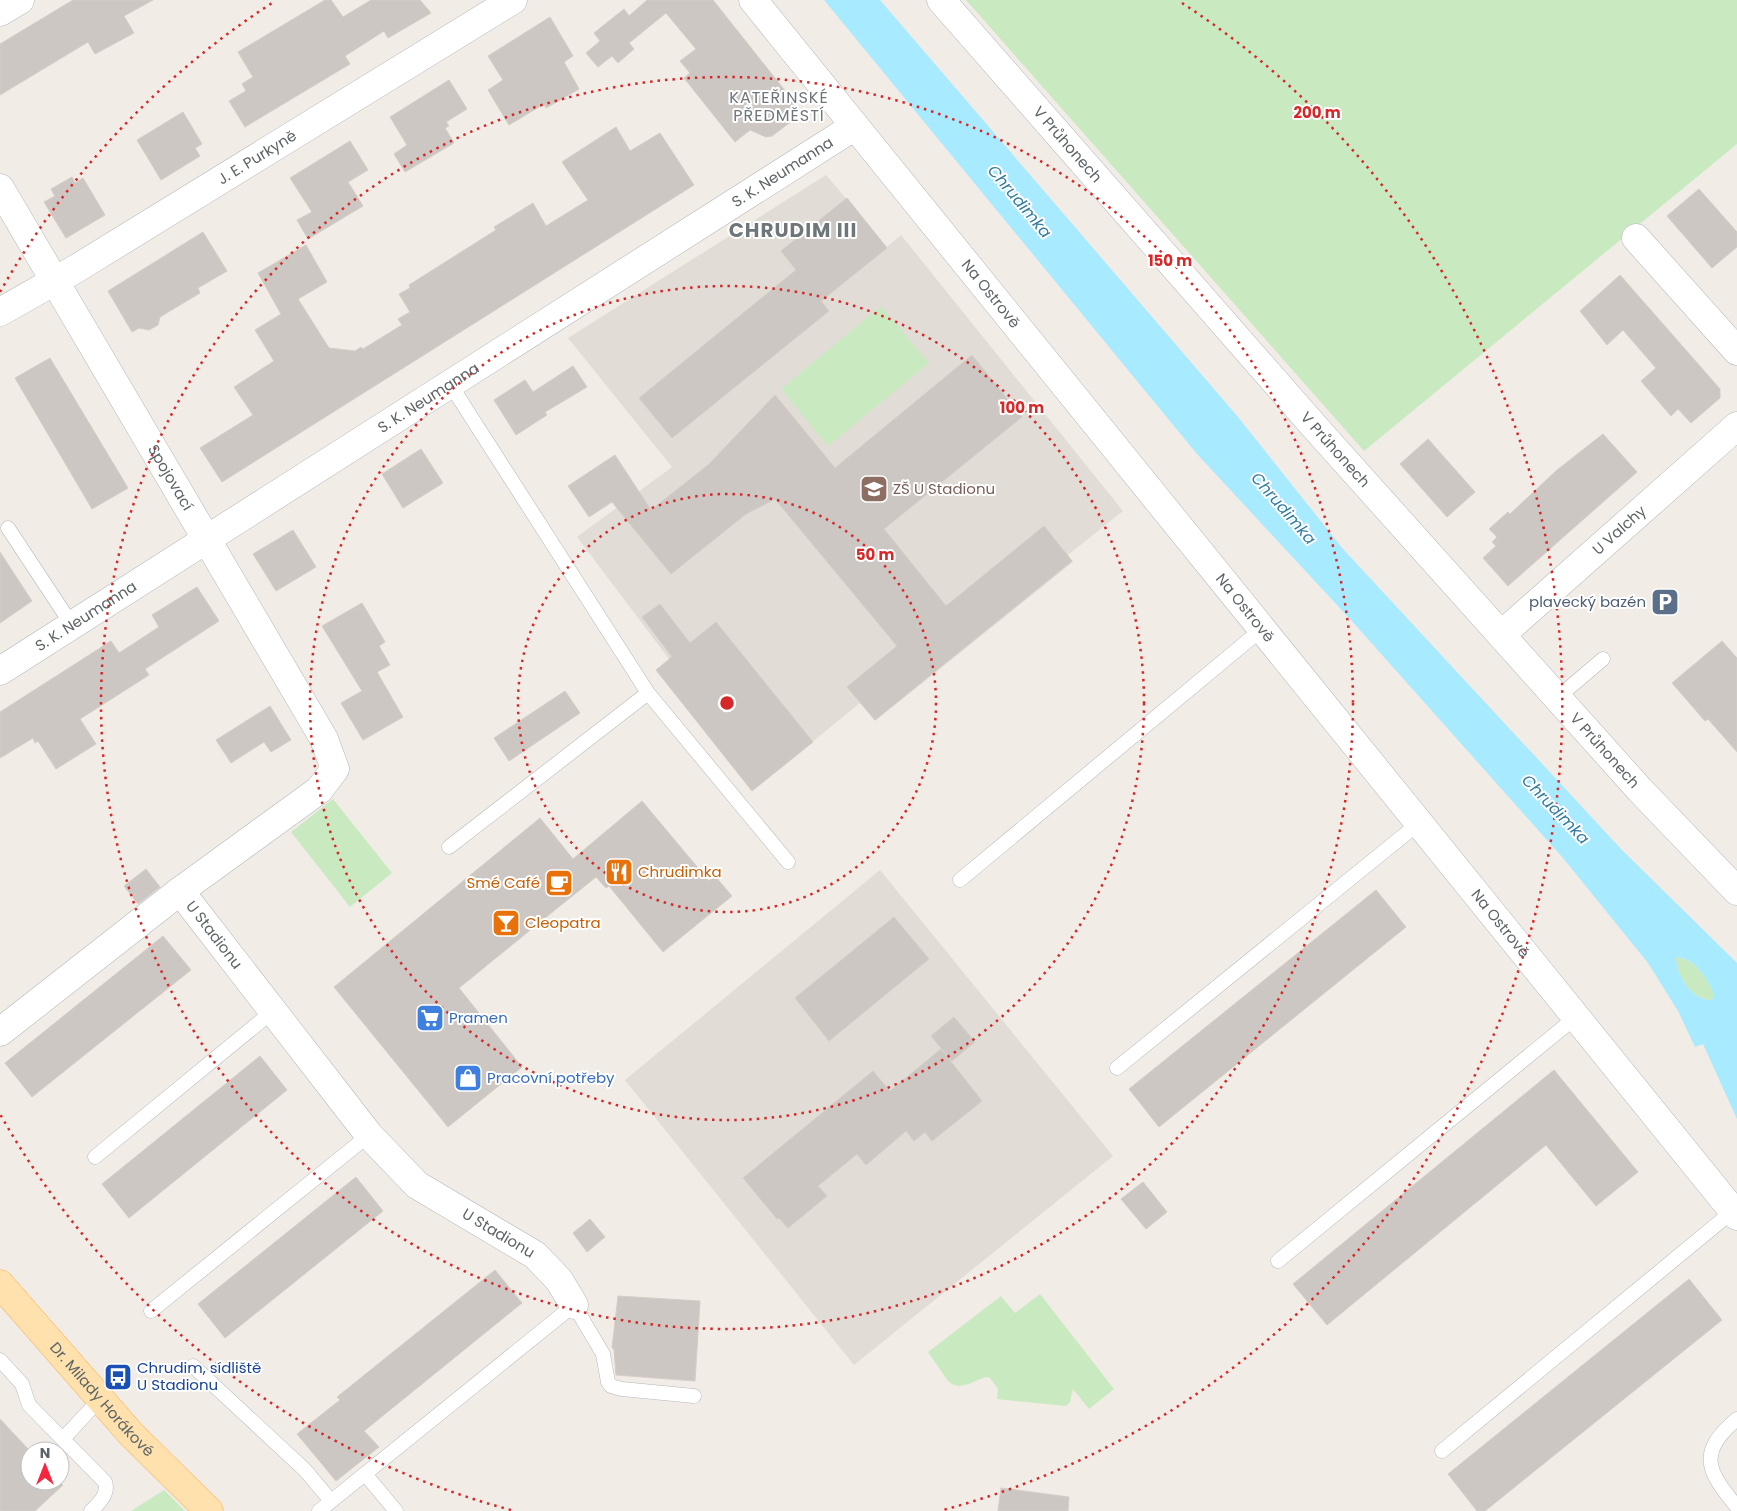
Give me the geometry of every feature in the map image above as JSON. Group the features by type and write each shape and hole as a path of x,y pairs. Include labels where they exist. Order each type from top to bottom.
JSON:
{"main road":[{"name":"Dr. Milady Horákové","path":"0,1284 131,1434 208,1511"}],"street":[{"path":"0,12 20,0"},
{"name":"J. E. Purkyně","path":"0,312 56,281 513,0"},
{"name":"Na Ostrově","path":"753,0 1735,1213"},
{"name":"V Průhonech","path":"941,0 1320,432 1557,698 1656,808 1737,891"},
{"name":"S. K. Neumanna","path":"0,671 855,126"},
{"name":"Spojovací","path":"0,188 324,739 335,769"},
{"path":"1636,238 1737,351"},
{"name":"U Valchy","path":"1501,635 1737,426"},
{"name":"U Stadionu","path":"335,769 319,790 180,891 369,1135 417,1185 542,1261 559,1280 574,1305"},
{"path":"0,1032 180,891"}],"lane":[{"path":"450,384 648,693 788,862"},
{"path":"8,528 72,625"},
{"path":"960,880 1262,629"},
{"path":"1557,698 1603,659"},
{"path":"449,847 648,693"},
{"path":"1117,1068 1419,823"},
{"path":"95,1157 273,1010"},
{"path":"1278,1261 1576,1017"},
{"path":"151,1311 369,1135"},
{"path":"1442,1451 1735,1213"},
{"path":"319,1511 574,1305 604,1354 606,1378 611,1386 622,1389 694,1396"},
{"path":"0,1360 22,1384 29,1406 105,1482 107,1490 91,1511"},
{"path":"193,1366 305,1470 331,1501"},
{"path":"62,1439 100,1399"},
{"path":"1737,1420 1716,1439 1712,1449 1711,1462 1717,1482 1737,1507"},
{"path":"365,1474 396,1511"}],"shaded area":[{"name":"ZŠ U Stadionu","path":"826,175 887,247 901,235 1123,511 1068,555 1073,562 875,721 860,703 752,791 656,670 669,659 577,537 672,467 568,338"},
{"path":"880,870 1113,1156 854,1365 625,1080"}],"green space":[{"path":"966,0 1737,0 1737,144 1364,451"},
{"path":"881,306 929,363 828,446 781,389"},
{"path":"333,799 392,873 350,907 291,832"},
{"path":"1676,957 1689,961 1700,970 1714,994 1712,1000 1704,999 1691,991 1682,979"},
{"path":"1040,1294 1114,1389 1089,1409 1073,1389 1070,1402 1066,1406 997,1399 998,1389 990,1378 986,1377 962,1386 957,1386 948,1381 928,1352 1001,1296 1015,1313"},
{"path":"164,1490 185,1511 131,1511"}],"water":[{"path":"824,0 880,0 1238,417 1343,549 1622,850 1737,963 1737,1119 1703,1044 1695,1047 1678,1011 1648,963 1563,858 1350,619 1197,454","holes":["1676,957 1683,958 1700,970 1714,994 1712,1000 1698,996 1686,986 1679,971"]}],"building":[{"path":"73,0 153,0 124,16 134,33 95,54 88,42 0,95 0,44"},
{"path":"325,0 331,0 343,17 371,0 420,0 431,13 388,38 384,31 345,56 350,64 245,127 229,101 246,91 242,84 253,77 238,52"},
{"path":"647,0 713,0 798,107 787,116 792,121 772,136 766,137 750,130 735,142 684,78 690,73 680,61 696,49 666,13 629,43 634,49 618,63 612,56 598,67 586,53 600,41 594,33 624,9 629,16"},
{"path":"550,17 573,56 564,62 579,89 546,108 544,104 509,125 488,90 503,80 488,56"},
{"path":"449,80 467,109 446,122 449,126 445,128 454,143 405,172 394,154 407,145 390,117"},
{"path":"183,112 202,144 195,148 200,156 161,180 137,140"},
{"path":"616,127 630,151 660,133 694,185 222,482 200,448 253,415 234,387 274,361 255,330 281,314 258,273 306,245 327,282 298,299 329,348 355,351 361,347 363,349 402,325 398,319 410,312 399,294 410,288 409,285 496,230 494,227 533,203 546,226 588,200 562,162"},
{"path":"350,141 368,170 348,182 363,206 308,239 297,220 312,212 290,178"},
{"path":"72,177 75,183 83,178 105,215 66,238 44,202 55,196 51,189"},
{"path":"1699,189 1737,232 1737,247 1712,268 1667,216"},
{"path":"847,198 887,248 821,301 829,311 672,438 639,398 796,270 781,251"},
{"path":"203,232 227,271 198,288 200,293 160,317 158,325 149,330 139,328 132,332 108,291"},
{"path":"1620,275 1720,389 1720,398 1691,423 1678,409 1671,416 1641,381 1656,368 1623,330 1607,345 1580,311"},
{"path":"972,355 1022,417 884,529 946,606 1044,526 1072,561 875,720 847,687 897,646 775,499 746,514 671,574 612,502 589,517 568,486 615,455 651,510 708,465 775,395 835,468"},
{"path":"50,358 128,488 92,509 15,378"},
{"path":"573,366 587,387 545,412 547,415 516,435 494,400 525,380 533,392"},
{"path":"1603,434 1637,472 1508,586 1483,558 1496,546 1492,542 1497,537 1489,529 1508,512 1510,514 1557,470"},
{"path":"1428,439 1475,492 1447,517 1400,464"},
{"path":"421,449 443,483 403,508 382,474"},
{"path":"293,530 316,567 276,591 253,554"},
{"path":"0,552 32,601 0,623"},
{"path":"197,587 219,621 145,669 149,675 80,719 96,744 56,769 38,741 35,743 33,738 0,758 0,712 111,641 119,653 159,627 152,615"},
{"path":"362,603 385,642 379,646 390,665 377,672 403,717 363,740 341,703 362,691 322,626"},
{"path":"660,604 690,643 716,622 813,742 752,791 656,670 672,657 642,617"},
{"path":"1722,641 1737,658 1737,752 1708,719 1705,721 1672,683"},
{"path":"565,691 580,713 509,761 494,738"},
{"path":"270,706 291,740 271,752 264,742 231,763 216,740"},
{"path":"642,801 709,881 715,876 732,896 663,952 609,886 606,888 596,877 459,988 522,1067 448,1127 334,987 540,818 573,859"},
{"path":"146,869 160,887 138,904 124,886"},
{"path":"1376,890 1406,927 1159,1127 1129,1089"},
{"path":"894,917 929,959 829,1041 795,998"},
{"path":"163,936 191,970 32,1097 5,1063"},
{"path":"954,1017 975,1042 952,1061 931,1036"},
{"path":"941,1049 982,1101 932,1141 925,1132 914,1141 906,1131 866,1165 857,1154 818,1186 827,1196 788,1228 779,1218 777,1219 743,1178 873,1071 890,1091"},
{"path":"260,1056 287,1090 129,1218 102,1184"},
{"path":"1554,1070 1638,1172 1596,1206 1546,1145 1327,1325 1293,1284"},
{"path":"356,1177 383,1211 225,1338 198,1304"},
{"path":"1143,1182 1167,1212 1146,1229 1121,1199"},
{"path":"590,1219 605,1237 587,1252 573,1233"},
{"path":"495,1270 522,1303 364,1431 379,1447 336,1481 297,1434 340,1400 337,1397"},
{"path":"1689,1279 1722,1320 1485,1511 1477,1511 1448,1474"},
{"path":"618,1296 700,1301 695,1381 616,1375 614,1349 612,1348"},
{"path":"0,1419 21,1441 20,1491 57,1491 35,1511 0,1511"},
{"path":"1001,1488 1069,1497 1068,1511 998,1511"}],"place":[{"name":"ZŠ U Stadionu","path":"874,489"},
{"name":"plavecký bazén","path":"1665,602"},
{"name":"Chrudimka","path":"619,872"},
{"name":"Smé Café","path":"559,883"},
{"name":"Cleopatra","path":"506,923"},
{"name":"Pramen","path":"430,1018"},
{"name":"Pracovní potřeby","path":"468,1078"},
{"name":"Chrudim, sídliště U Stadionu","path":"118,1377"}],"district":[{"name":"KATEŘINSKÉ PŘEDMĚSTÍ","path":"779,106"},
{"name":"CHRUDIM III","path":"793,230"}]}
